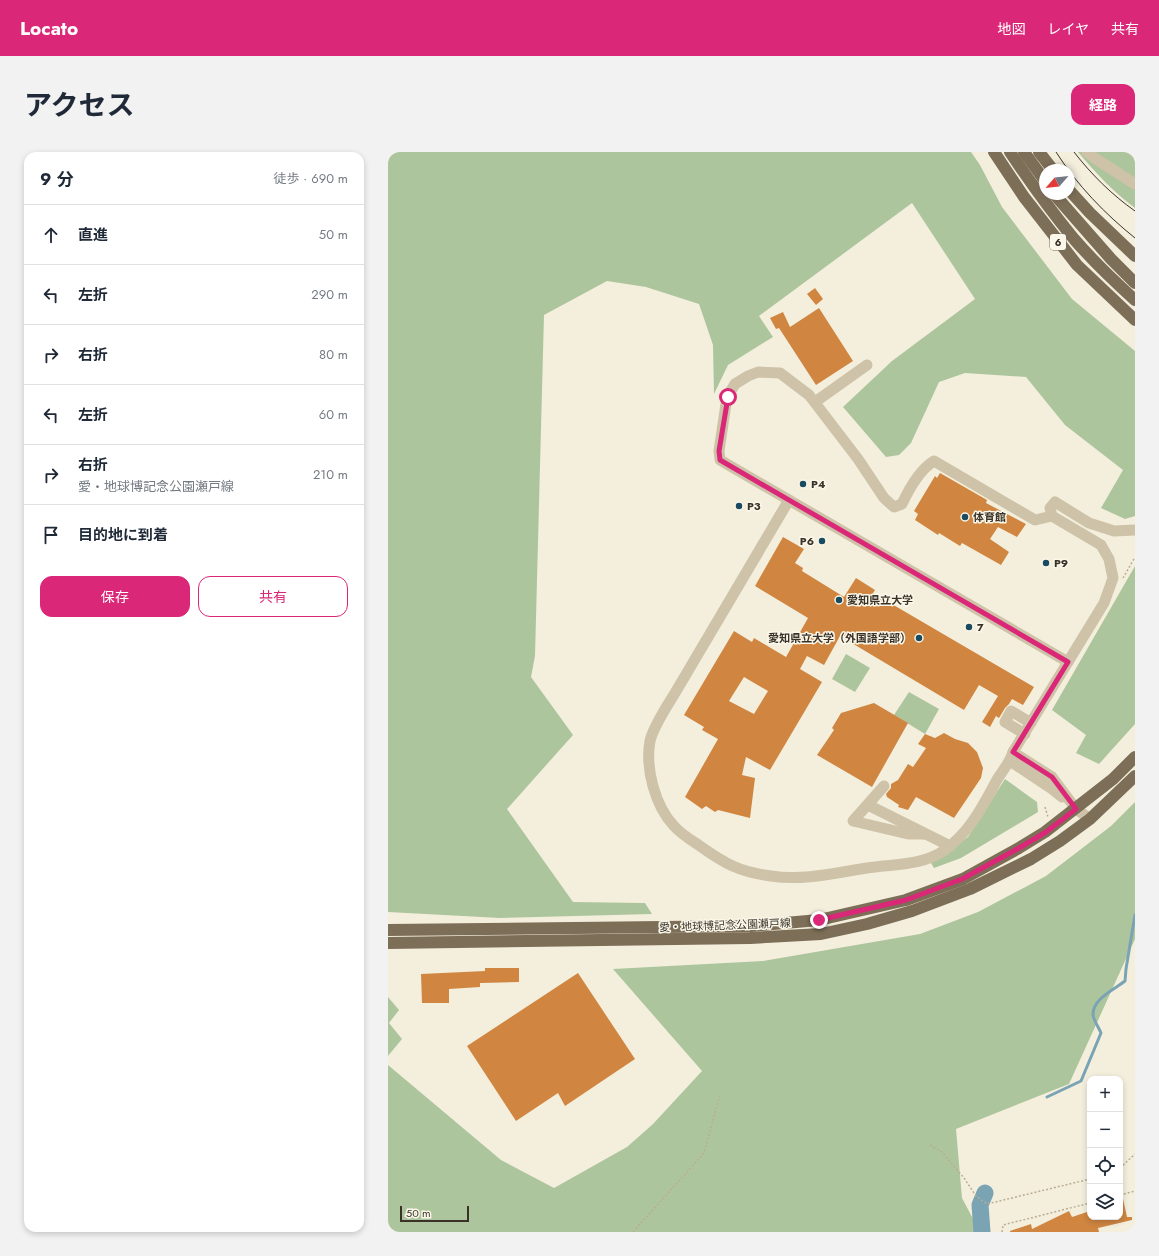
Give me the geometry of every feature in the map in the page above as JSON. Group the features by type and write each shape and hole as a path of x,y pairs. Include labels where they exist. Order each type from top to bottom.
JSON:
{"main road":[{"name":"6","path":"994,152 1024,198 1077,264 1135,320"},
{"name":"6","path":"1010,152 1050,209 1075,240 1102,269 1135,300"},
{"path":"1024,152 1039,173"},
{"path":"1039,152 1048,164"},
{"path":"1075,197 1135,256"},
{"path":"1059,200 1111,259 1135,283"},
{"name":"愛・地球博記念公園瀬戸線","path":"388,930 751,926 819,920 906,900 962,879 1046,832 1113,779 1135,757"},
{"name":"愛・地球博記念公園瀬戸線","path":"388,943 750,938 821,934 867,924 912,911 970,889 1031,859 1060,841 1090,819 1135,776"}],"lane":[{"path":"1087,152 1133,188"},
{"path":"815,402 867,365"},
{"path":"789,500 658,722 650,740 650,766 653,789 662,808 673,826 690,840 724,863 742,871 771,876 797,878 918,862 950,846 963,835 974,821 1024,734 1031,724 1104,602 1113,578 1109,558 1101,545 1052,516 1035,520 934,461 926,465 907,493 902,504 894,507 884,498 858,459 810,395 780,373 758,372 748,376 736,384 728,397 719,451 720,460 789,500 1068,662"},
{"path":"1052,516 1050,508 1055,502 1089,523 1114,531 1135,530"},
{"path":"1024,734 1005,722 1008,716 1011,712 1031,724"},
{"path":"1012,756 1052,777 1076,809 1090,819"},
{"path":"884,786 853,821 908,834 925,834"},
{"path":"868,805 950,846"}],"path":[{"path":"1044,821 1048,818 1045,807"},
{"path":"633,1232 704,1152 720,1095"},
{"path":"930,1145 942,1152 964,1178 976,1196 987,1204 1087,1180"},
{"path":"1123,1165 1135,1154"},
{"path":"1123,1194 1135,1191"},
{"path":"1002,1232 1004,1225 1087,1204"}],"green space":[{"path":"388,152 971,152 980,165 1002,207 1072,299 1135,351 1135,516 1125,519 1101,508 1123,470 1065,425 1026,377 965,373 939,382 911,443 899,455 886,457 843,407 892,361 975,299 912,203 759,316 773,337 728,365 714,394 713,345 699,304 646,287 607,281 544,315 535,656 531,677 573,735 507,809 573,902 645,903 652,914 500,918 388,912"},
{"path":"1078,152 1135,152 1135,208 1105,182"},
{"path":"1135,566 1135,724 1099,764 1076,753 1086,735 1052,710"},
{"path":"846,654 870,668 855,692 832,679"},
{"path":"909,692 939,709 925,734 894,715"},
{"path":"1005,779 1037,802 1038,812 961,858 934,868 931,863 968,837"},
{"path":"1135,802 1135,939 1069,1084 956,1129 962,1198 980,1232 388,1232 388,1065 501,1160 554,1188 627,1147 653,1124 702,1071 613,969 763,961 920,934 978,912 1046,876 1111,826"},
{"path":"388,997 399,1010 389,1023 402,1039 388,1056"}],"building":[{"path":"815,288 823,299 816,305 807,294"},
{"path":"819,308 853,361 816,385 779,328 776,329 770,318 783,312 790,327"},
{"name":"体育館","path":"940,473 987,500 986,503 1026,524 1017,537 998,527 990,539 1009,552 1001,565 962,543 960,546 939,533 938,535 915,520 918,514 914,511 935,476 937,478"},
{"path":"783,537 804,549 795,563 803,568 802,571 844,597 856,578 875,590 873,593 1034,687 1023,705 1012,699 999,718 996,716 990,727 982,722 998,696 979,685 964,710 840,636 824,665 807,656 800,669 822,682 770,770 746,757 742,775 755,778 750,818 718,810 715,812 706,806 702,809 685,797 718,739 702,730 704,727 684,715 734,631 752,642 754,638 786,657 808,618 755,586","holes":["744,677 768,691 754,714 729,701"]},
{"path":"874,703 908,723 872,787 817,755 834,730 832,728 841,713"},
{"path":"944,733 955,739 968,743 977,752 983,768 981,778 954,818 916,797 908,810 898,807 899,805 887,797 886,794 891,788 891,784 898,780 908,764 913,767 926,748 918,744 925,734 935,738"},
{"path":"485,968 519,968 519,982 480,983 480,987 449,989 449,1003 422,1003 421,974 485,971"},
{"path":"578,973 635,1059 565,1106 558,1093 516,1121 467,1046"},
{"path":"1123,1199 1127,1217 1132,1217 1132,1220 1098,1228 1099,1232 1010,1232 1031,1224 1032,1229 1069,1211 1072,1217 1087,1212 1087,1220 1123,1220"}],"waterway":[{"path":"1047,1097 1081,1081 1101,1033 1093,1015 1096,1004 1110,991 1125,981 1135,915"},
{"path":"982,1232 980,1205 985,1193"}],"tram line":[{"path":"1056,152 1073,176 1092,198 1135,238"},
{"path":"1074,152 1102,184 1135,211"}],"place":[{"name":"P4","path":"803,484"},
{"name":"P3","path":"739,506"},
{"name":"体育館","path":"965,517"},
{"name":"P6","path":"822,541"},
{"name":"P9","path":"1046,563"},
{"name":"愛知県立大学","path":"839,600"},
{"name":"7","path":"969,627"},
{"name":"愛知県立大学（外国語学部）","path":"919,638"}],"route":[{"path":"728,397 719,451 720,460 1068,662 1013,752 1052,777 1076,809 1046,832 962,879 906,900 819,920"}]}
